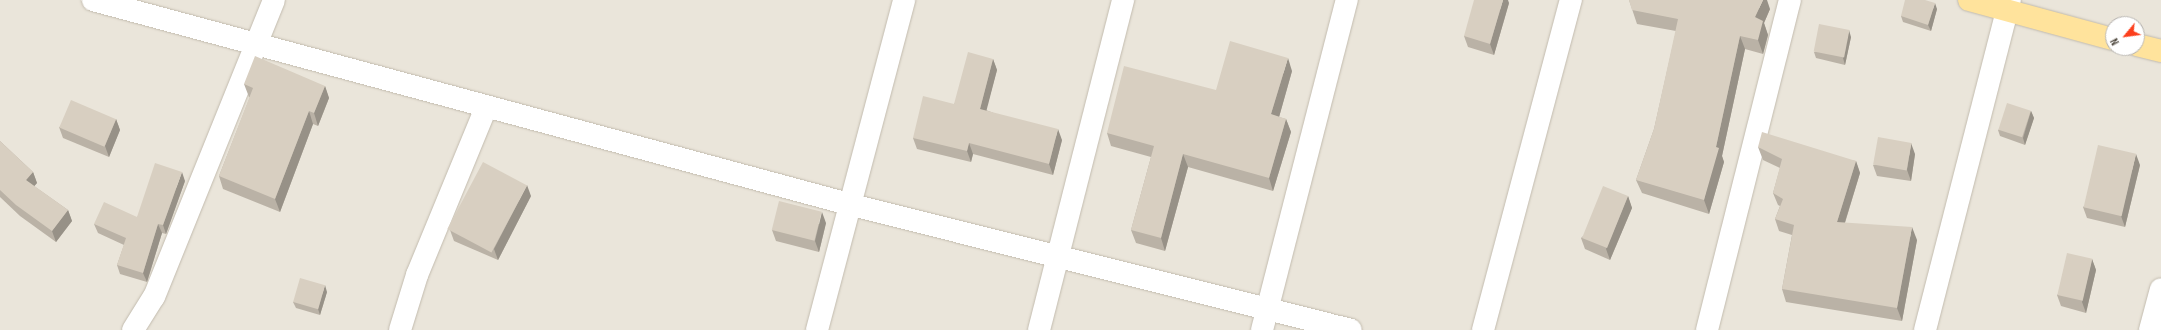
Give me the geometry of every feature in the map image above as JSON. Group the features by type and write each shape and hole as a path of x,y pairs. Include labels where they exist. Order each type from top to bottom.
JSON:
{"main road":[{"path":"1969,0 2008,5 2105,35"},
{"path":"2145,47 2161,51"}],"street":[{"path":"93,0 256,46 852,205 1351,330"},
{"path":"134,330 154,297 274,0"},
{"path":"817,330 852,205 904,0"},
{"path":"1039,330 1123,0"},
{"path":"1262,330 1347,0"},
{"path":"1483,330 1570,0"},
{"path":"1707,330 1790,0"},
{"path":"1925,330 2008,5"},
{"path":"400,330 417,275 486,108"},
{"path":"2150,330 2161,289"}],"shaded area":[{"path":"0,0 2161,0 2161,330 0,330"}],"building":[{"path":"1474,0 1503,0 1490,44 1464,36"},
{"path":"1629,0 1763,0 1755,17 1763,21 1758,40 1740,36 1716,147 1719,148 1704,200 1636,180 1654,129 1678,19 1632,10"},
{"path":"1905,0 1925,0 1935,3 1928,25 1901,16"},
{"path":"1819,24 1849,30 1844,57 1814,51"},
{"path":"1230,41 1288,58 1271,114 1286,119 1269,178 1183,154 1161,238 1131,230 1154,146 1107,133 1124,66 1216,90"},
{"path":"968,52 993,59 980,109 1058,129 1049,164 969,143 967,151 913,138 923,96 954,104"},
{"path":"255,56 325,86 314,113 309,111 275,199 219,176 253,88 244,84"},
{"path":"71,100 116,119 104,147 59,128"},
{"path":"2007,103 2031,111 2022,137 1998,130"},
{"path":"1762,132 1856,161 1837,222 1912,227 1897,308 1782,289 1794,225 1775,219 1783,199 1773,193 1782,159 1758,147"},
{"path":"1878,137 1911,143 1907,170 1873,165"},
{"path":"0,141 33,172 26,180 68,210 52,231 16,205 0,190"},
{"path":"2098,145 2136,154 2122,216 2084,207"},
{"path":"483,162 527,185 491,253 447,229"},
{"path":"155,163 182,172 163,225 158,224 143,273 117,265 126,238 94,224 104,202 137,217"},
{"path":"1603,186 1628,196 1607,248 1582,238"},
{"path":"779,201 822,212 814,241 772,230"},
{"path":"2067,253 2092,259 2083,301 2057,295"},
{"path":"300,278 325,285 318,309 293,302"}]}
